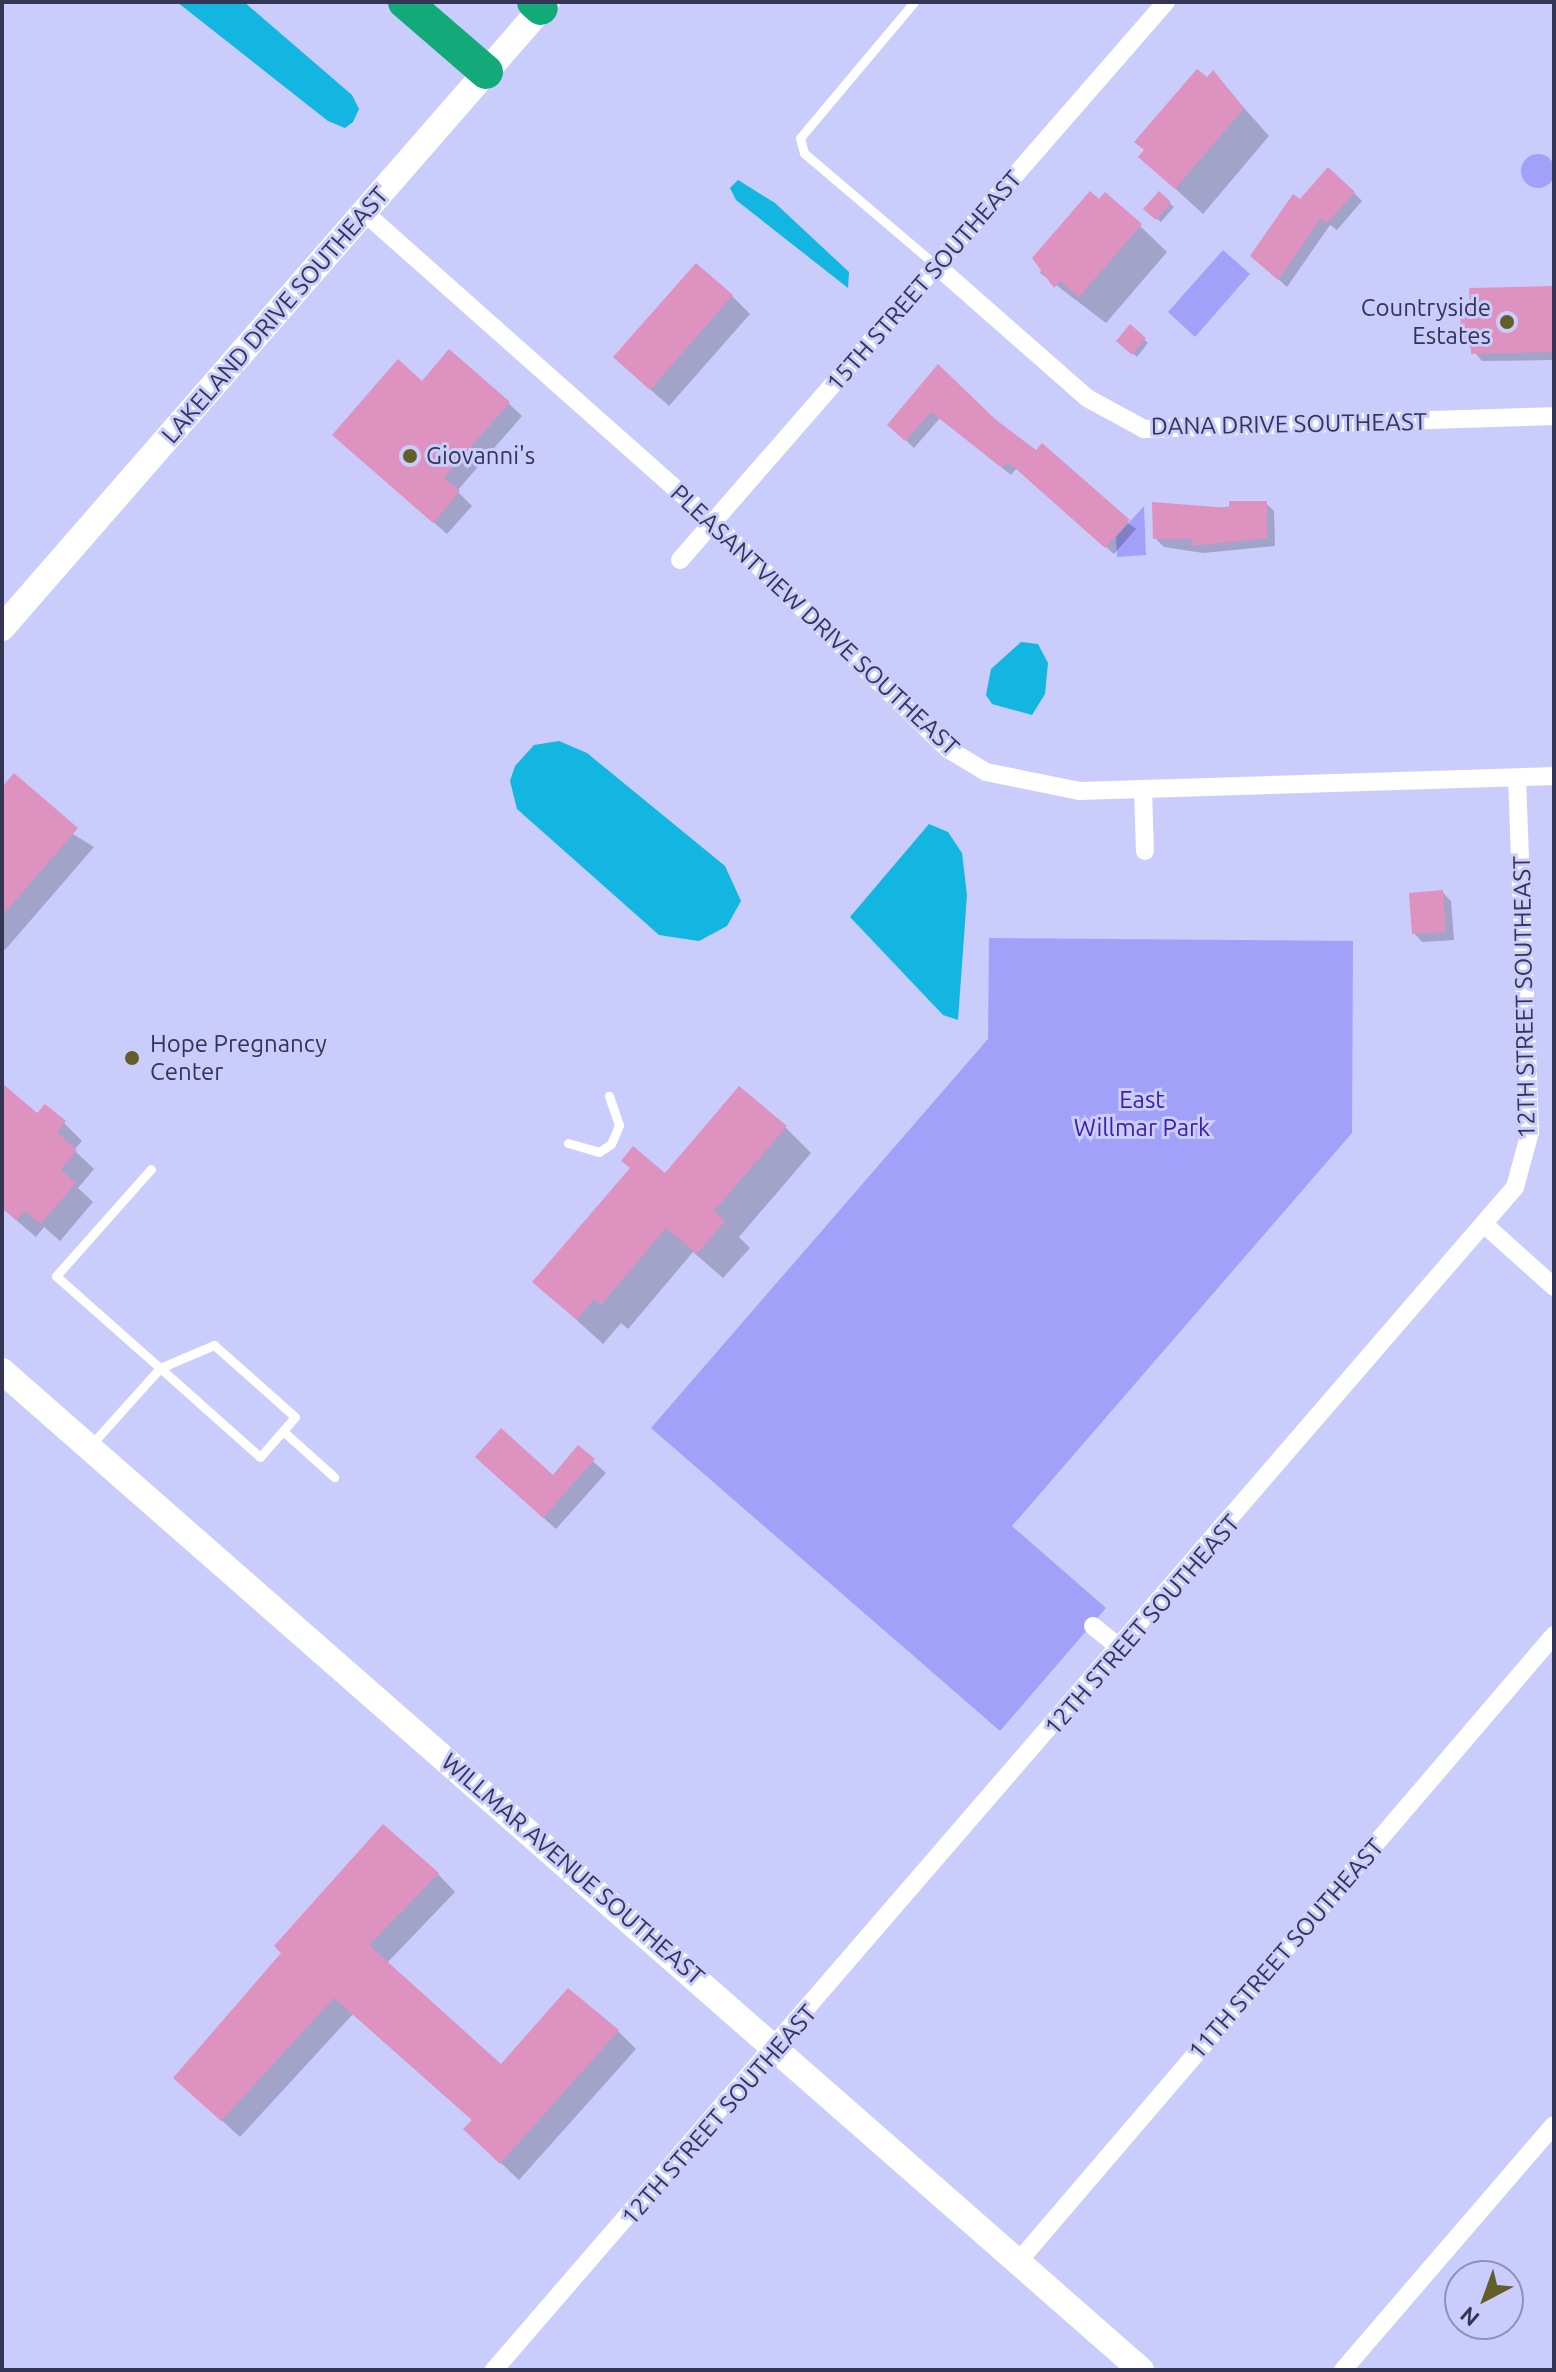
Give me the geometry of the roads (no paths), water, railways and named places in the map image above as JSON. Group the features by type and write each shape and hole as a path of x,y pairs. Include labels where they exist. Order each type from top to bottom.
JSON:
{"highway":[{"path":"405,2 486,72"}],"main road":[{"name":"LAKELAND DRIVE SOUTHEAST","path":"2,628 365,213 541,4"},
{"name":"WILLMAR AVENUE SOUTHEAST","path":"2,1371 1141,2370"}],"street":[{"name":"15TH STREET SOUTHEAST","path":"680,560 1166,2"},
{"name":"PLEASANTVIEW DRIVE SOUTHEAST","path":"365,213 714,523 966,761 1053,789 1554,776"},
{"name":"DANA DRIVE SOUTHEAST","path":"937,266 1087,398 1144,429 1554,416"},
{"name":"12TH STREET SOUTHEAST","path":"494,2370 778,2050 1485,1225 1522,1174 1530,1132 1517,778"},
{"path":"1143,789 1145,851"},
{"path":"1485,1225 1554,1287"},
{"path":"1093,1626 1121,1649"},
{"name":"11TH STREET SOUTHEAST","path":"1018,2262 1554,1635"},
{"path":"1343,2370 1554,2125"}],"lane":[{"path":"914,2 800,138 804,153 937,266"},
{"path":"568,1143 599,1152 611,1144 619,1125 609,1096"},
{"path":"89,1446 160,1368 214,1345 295,1417 260,1457 160,1368 56,1276 151,1169"},
{"path":"283,1431 334,1477"}],"place":[{"name":"Countryside Estates","path":"1507,322"},
{"name":"Giovanni's","path":"410,456"},
{"name":"Hope Pregnancy Center","path":"132,1058"}],"park label":[{"name":"East Willmar Park","path":"1142,1114"}]}
